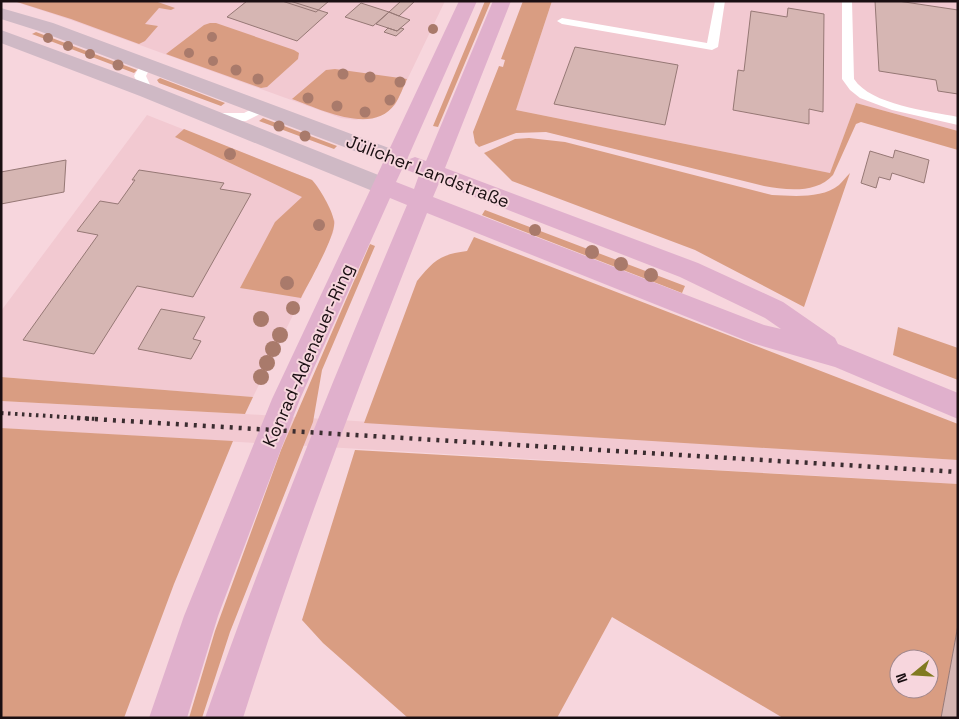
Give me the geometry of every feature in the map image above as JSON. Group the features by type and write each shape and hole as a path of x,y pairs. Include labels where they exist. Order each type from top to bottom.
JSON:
{"main road":[{"name":"Konrad-Adenauer-Ring","path":"168,718 201,616 286,399 468,1"},
{"path":"224,718 253,625 332,416 502,1"},
{"name":"Jülicher Landstraße","path":"1,13 146,64 689,270 774,310 841,357"},
{"name":"Jülicher Landstraße","path":"1,36 148,91 420,201 761,335 841,357 958,406"}],"lane":[{"path":"562,21 712,47 720,1"},
{"path":"847,1 848,79 850,85 869,98 958,121"},
{"path":"146,64 140,76 148,91"},
{"path":"213,118 246,117 262,108"}],"shaded area":[{"path":"13,1 445,1 395,105 385,113 356,120 341,118 71,20"},
{"path":"14,1 155,1 175,8 171,10 159,8 145,24 158,26 145,41 139,44 71,19"},
{"path":"485,1 491,1 438,127 433,126"},
{"path":"523,1 552,1 516,110 830,173 856,103 958,131 958,150 861,122 856,124 833,175 826,181 809,188 782,189 546,132 516,133 479,147 475,143 473,132 499,66 503,67 505,60 501,59"},
{"path":"552,1 958,1 958,131 856,103 830,173 516,110"},
{"path":"216,23 294,50 299,53 298,59 267,87 261,88 166,54 204,25"},
{"path":"36,32 137,70 134,73 32,34"},
{"path":"335,69 407,79 395,104 385,113 374,118 346,117 292,99 326,70"},
{"path":"160,78 225,103 221,106 159,83 157,80"},
{"path":"147,115 312,180 318,187 335,221 333,233 253,397 1,377 1,311"},
{"path":"263,118 337,146 334,149 259,121"},
{"path":"184,129 312,180 319,189 331,211 334,227 327,247 301,298 240,288 275,222 302,197 175,137"},
{"path":"529,138 565,142 772,195 807,196 824,193 839,185 850,173 804,307 695,250 512,181 484,153 515,139"},
{"path":"485,210 685,286 682,293 482,215"},
{"path":"474,237 958,424 958,460 364,423 417,281 438,260 450,254 467,251"},
{"path":"370,244 375,246 322,370 313,422 230,632 202,718 189,718 215,631 281,450"},
{"path":"898,327 958,348 958,380 893,355"},
{"path":"1,377 253,397 245,414 1,401"},
{"path":"1,401 245,414 958,460 958,484 1,428"},
{"path":"1,428 233,441 174,584 124,718 1,718"},
{"path":"355,450 958,484 958,625 941,718 783,718 612,617 557,718 408,718 323,643 302,620"}],"building":[{"path":"247,1 290,1 328,13 297,41 227,17"},
{"path":"282,1 329,1 316,12"},
{"path":"401,1 415,1 399,16 389,12"},
{"path":"875,1 898,1 958,10 958,94 938,91 936,80 879,71"},
{"path":"361,3 389,12 373,26 345,17"},
{"path":"788,8 824,14 823,112 809,109 809,124 733,110 738,70 744,71 751,11 787,17"},
{"path":"389,12 410,20 397,31 376,24"},
{"path":"388,28 397,31 401,28 404,29 396,36 384,32"},
{"path":"575,47 678,65 665,125 554,104"},
{"path":"895,150 929,160 924,183 892,173 890,180 879,177 876,188 861,183 870,151 893,158"},
{"path":"66,160 64,192 1,204 1,172"},
{"path":"139,170 224,183 220,189 251,194 193,297 137,286 94,354 23,340 98,235 77,231 100,201 118,204 135,180 132,180"},
{"path":"161,309 205,317 193,339 201,341 191,359 138,349"},
{"path":"958,625 958,718 941,718"}],"railway":[{"path":"1,413 97,419"},
{"path":"77,418 958,472"}]}
